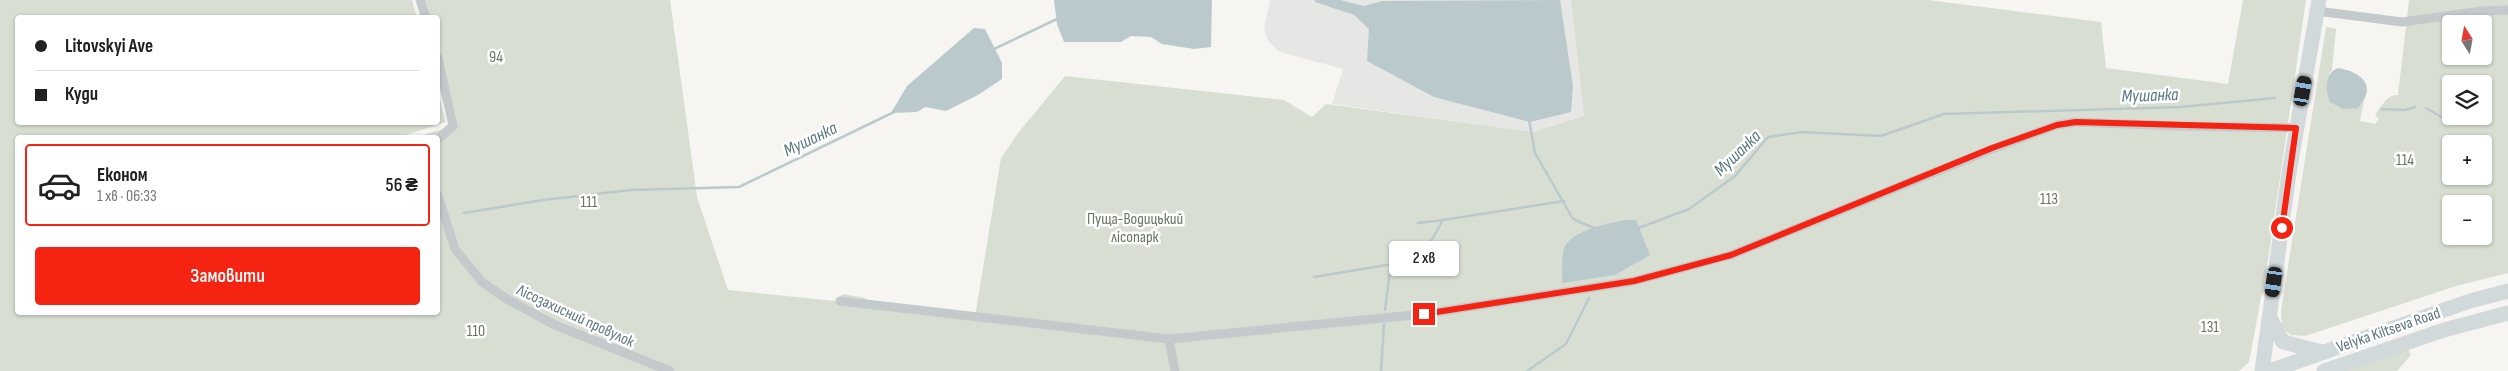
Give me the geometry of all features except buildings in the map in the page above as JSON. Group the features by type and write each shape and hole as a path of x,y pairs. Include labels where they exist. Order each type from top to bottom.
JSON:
{"main road":[{"path":"2262,371 2296,128 2318,6"},
{"name":"Velyka Kiltseva Road","path":"2270,371 2470,301 2508,291"},
{"name":"Velyka Kiltseva Road","path":"2324,371 2444,330 2508,313"},
{"path":"2270,318 2283,342 2322,352"}],"street":[{"path":"420,0 425,15"},
{"path":"2318,6 2402,22 2482,10 2508,10"},
{"path":"440,67 453,126 440,137"},
{"path":"840,302 1169,339 1424,314 1634,281 1731,255 1992,148 2057,125 2076,122 2296,128"},
{"name":"Лісозахисний провулок","path":"440,203 454,249 482,282 505,298 555,325 670,371"},
{"path":"1169,339 1175,371"}],"shaded area":[{"path":"1054,0 1212,0 1211,47 1194,49 1162,44 1151,37 1131,36 1121,42 1064,42 1057,24"},
{"path":"1270,0 1571,0 1584,116 1533,132 1332,104 1343,69 1280,52 1273,46 1267,39 1264,29"},
{"path":"1315,0 1340,0 1364,6 1382,1 1560,0 1573,86 1571,112 1530,122 1434,97 1367,61 1369,29 1354,15 1315,2"},
{"path":"974,28 985,29 1002,63 1002,79 978,95 946,111 925,107 917,112 891,113 907,86"},
{"path":"2338,68 2360,76 2367,86 2367,93 2358,108 2343,109 2330,102 2327,93 2327,82 2331,73"},
{"path":"1626,220 1636,220 1650,255 1615,275 1562,283 1563,252 1568,242 1575,236 1592,228"}],"green space":[{"path":"0,0 412,0 416,15 15,15 15,125 437,125 405,135 15,135 15,315 440,315 440,135 423,135 453,126 440,67 440,15 425,15 420,0 670,0 697,197 728,290 835,301 843,294 865,298 872,305 975,317 1001,158 1019,132 1065,76 1284,100 1312,117 1326,104 1533,132 1584,116 1571,0 1928,0 2101,22 2106,68 2228,84 2243,0 2306,0 2268,260 2249,362 2239,371 0,371"},
{"name":"114","path":"2409,0 2508,0 2508,273 2456,286 2305,336 2291,335 2282,328 2281,311 2326,27 2336,29 2332,70 2329,74 2358,108 2364,101 2360,121 2375,124 2379,119 2375,115 2385,102 2394,95 2398,95"},
{"path":"440,100 446,122 440,124"},
{"path":"2407,348 2411,355 2397,371 2342,371"}],"waterway":[{"name":"Мушанка","path":"994,49 1059,18"},
{"name":"Мушанка","path":"1636,229 1689,209 1735,176 1768,137 1802,132 1881,136 1944,114 2180,107 2275,98"},
{"name":"Мушанка","path":"2381,109 2405,110 2415,107"},
{"name":"Мушанка","path":"2426,108 2442,117"},
{"name":"Мушанка","path":"464,213 543,200 631,190 739,187 894,112"},
{"name":"Мушанка","path":"1529,120 1535,153 1573,219 1596,229"},
{"path":"1422,257 1443,220 1564,201"},
{"path":"1418,223 1443,220"},
{"path":"1314,277 1405,262"},
{"path":"1385,310 1391,264"},
{"path":"1527,371 1566,344 1589,298"},
{"path":"1381,371 1384,324"}],"route":[{"path":"1424,314 1634,281 1731,255 1992,148 2057,125 2076,122 2296,128 2282,228"}],"park label":[{"name":"94","path":"496,56"},
{"name":"113","path":"2049,198"},
{"name":"111","path":"589,201"},
{"name":"Пуща-Водицький лісопарк","path":"1135,227"},
{"name":"131","path":"2210,326"},
{"name":"110","path":"476,330"}]}
